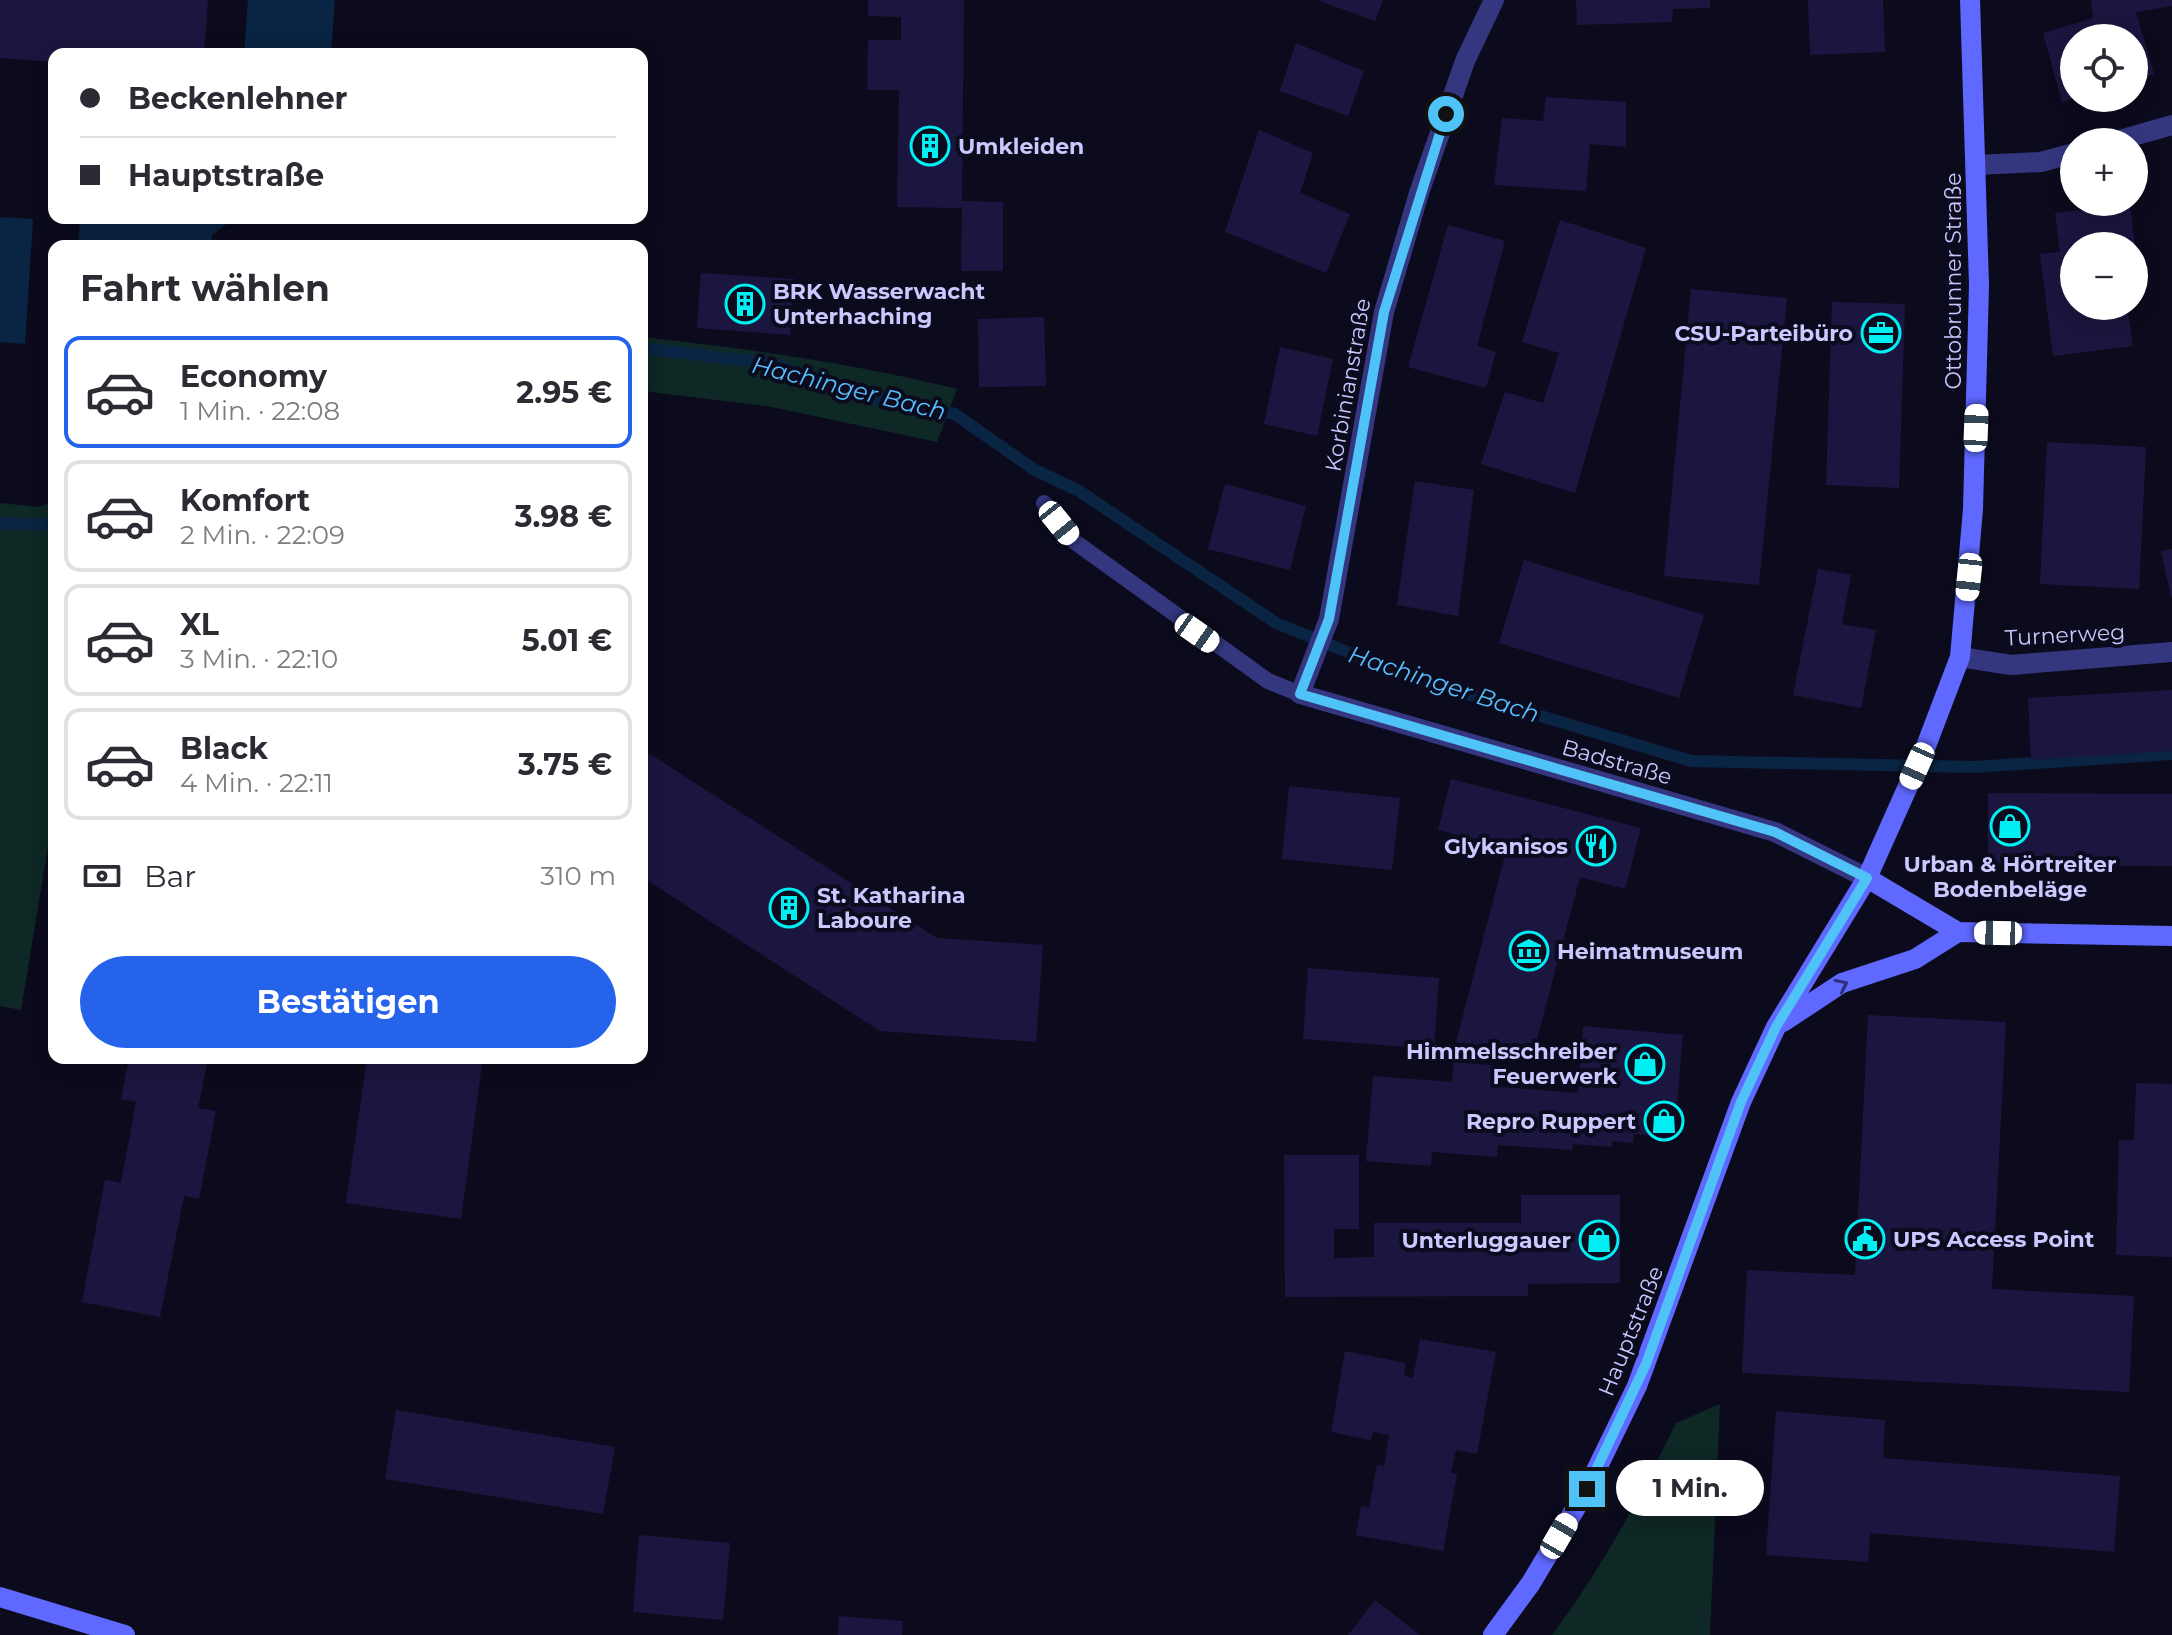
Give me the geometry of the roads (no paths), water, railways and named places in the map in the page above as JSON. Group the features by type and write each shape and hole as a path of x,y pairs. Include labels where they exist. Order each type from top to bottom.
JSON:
{"main road":[{"name":"Ottobrunner Straße","path":"1867,878 1926,746 1960,657 1972,524 1977,401 1977,165 1970,0"},
{"path":"1867,878 1958,932 2172,936"},
{"name":"Hauptstraße","path":"1493,1635 1531,1583 1587,1489 1637,1386 1741,1102 1776,1027 1867,878"},
{"path":"1776,1027 1842,983 1915,959 1958,932"},
{"path":"0,1597 125,1635"}],"street":[{"name":"Korbinianstraße","path":"1300,694 1327,623 1384,312 1419,193 1455,90 1494,0"},
{"path":"2148,132 2172,125"},
{"path":"1977,165 2041,162 2060,157"},
{"name":"Turnerweg","path":"1960,657 2011,665 2172,652"},
{"name":"Badstraße","path":"1300,694 1775,832 1867,878"}],"lane":[{"path":"1044,503 1075,542 1268,681 1300,694"}],"water":[{"path":"248,0 335,0 331,48 244,48"},
{"path":"0,217 33,219 25,344 0,342"},
{"path":"80,224 226,224 212,235 212,240 78,240"}],"waterway":[{"name":"Hachinger Bach","path":"648,349 774,364 865,396 955,414 1033,469 1079,491 1276,623 1404,675 1691,761 1973,767 2172,754"},
{"name":"Hachinger Bach","path":"0,523 48,525"}],"place":[{"name":"Umkleiden","path":"930,146"},
{"name":"BRK Wasserwacht Unterhaching","path":"745,304"},
{"name":"CSU-Parteibüro","path":"1881,333"},
{"name":"Urban & Hörtreiter Bodenbeläge","path":"2010,826"},
{"name":"Glykanisos","path":"1596,846"},
{"name":"St. Katharina Laboure","path":"789,908"},
{"name":"Heimatmuseum","path":"1529,951"},
{"name":"Himmelsschreiber Feuerwerk","path":"1645,1064"},
{"name":"Repro Ruppert","path":"1664,1121"},
{"name":"UPS Access Point","path":"1865,1239"},
{"name":"Unterluggauer","path":"1599,1240"}]}
